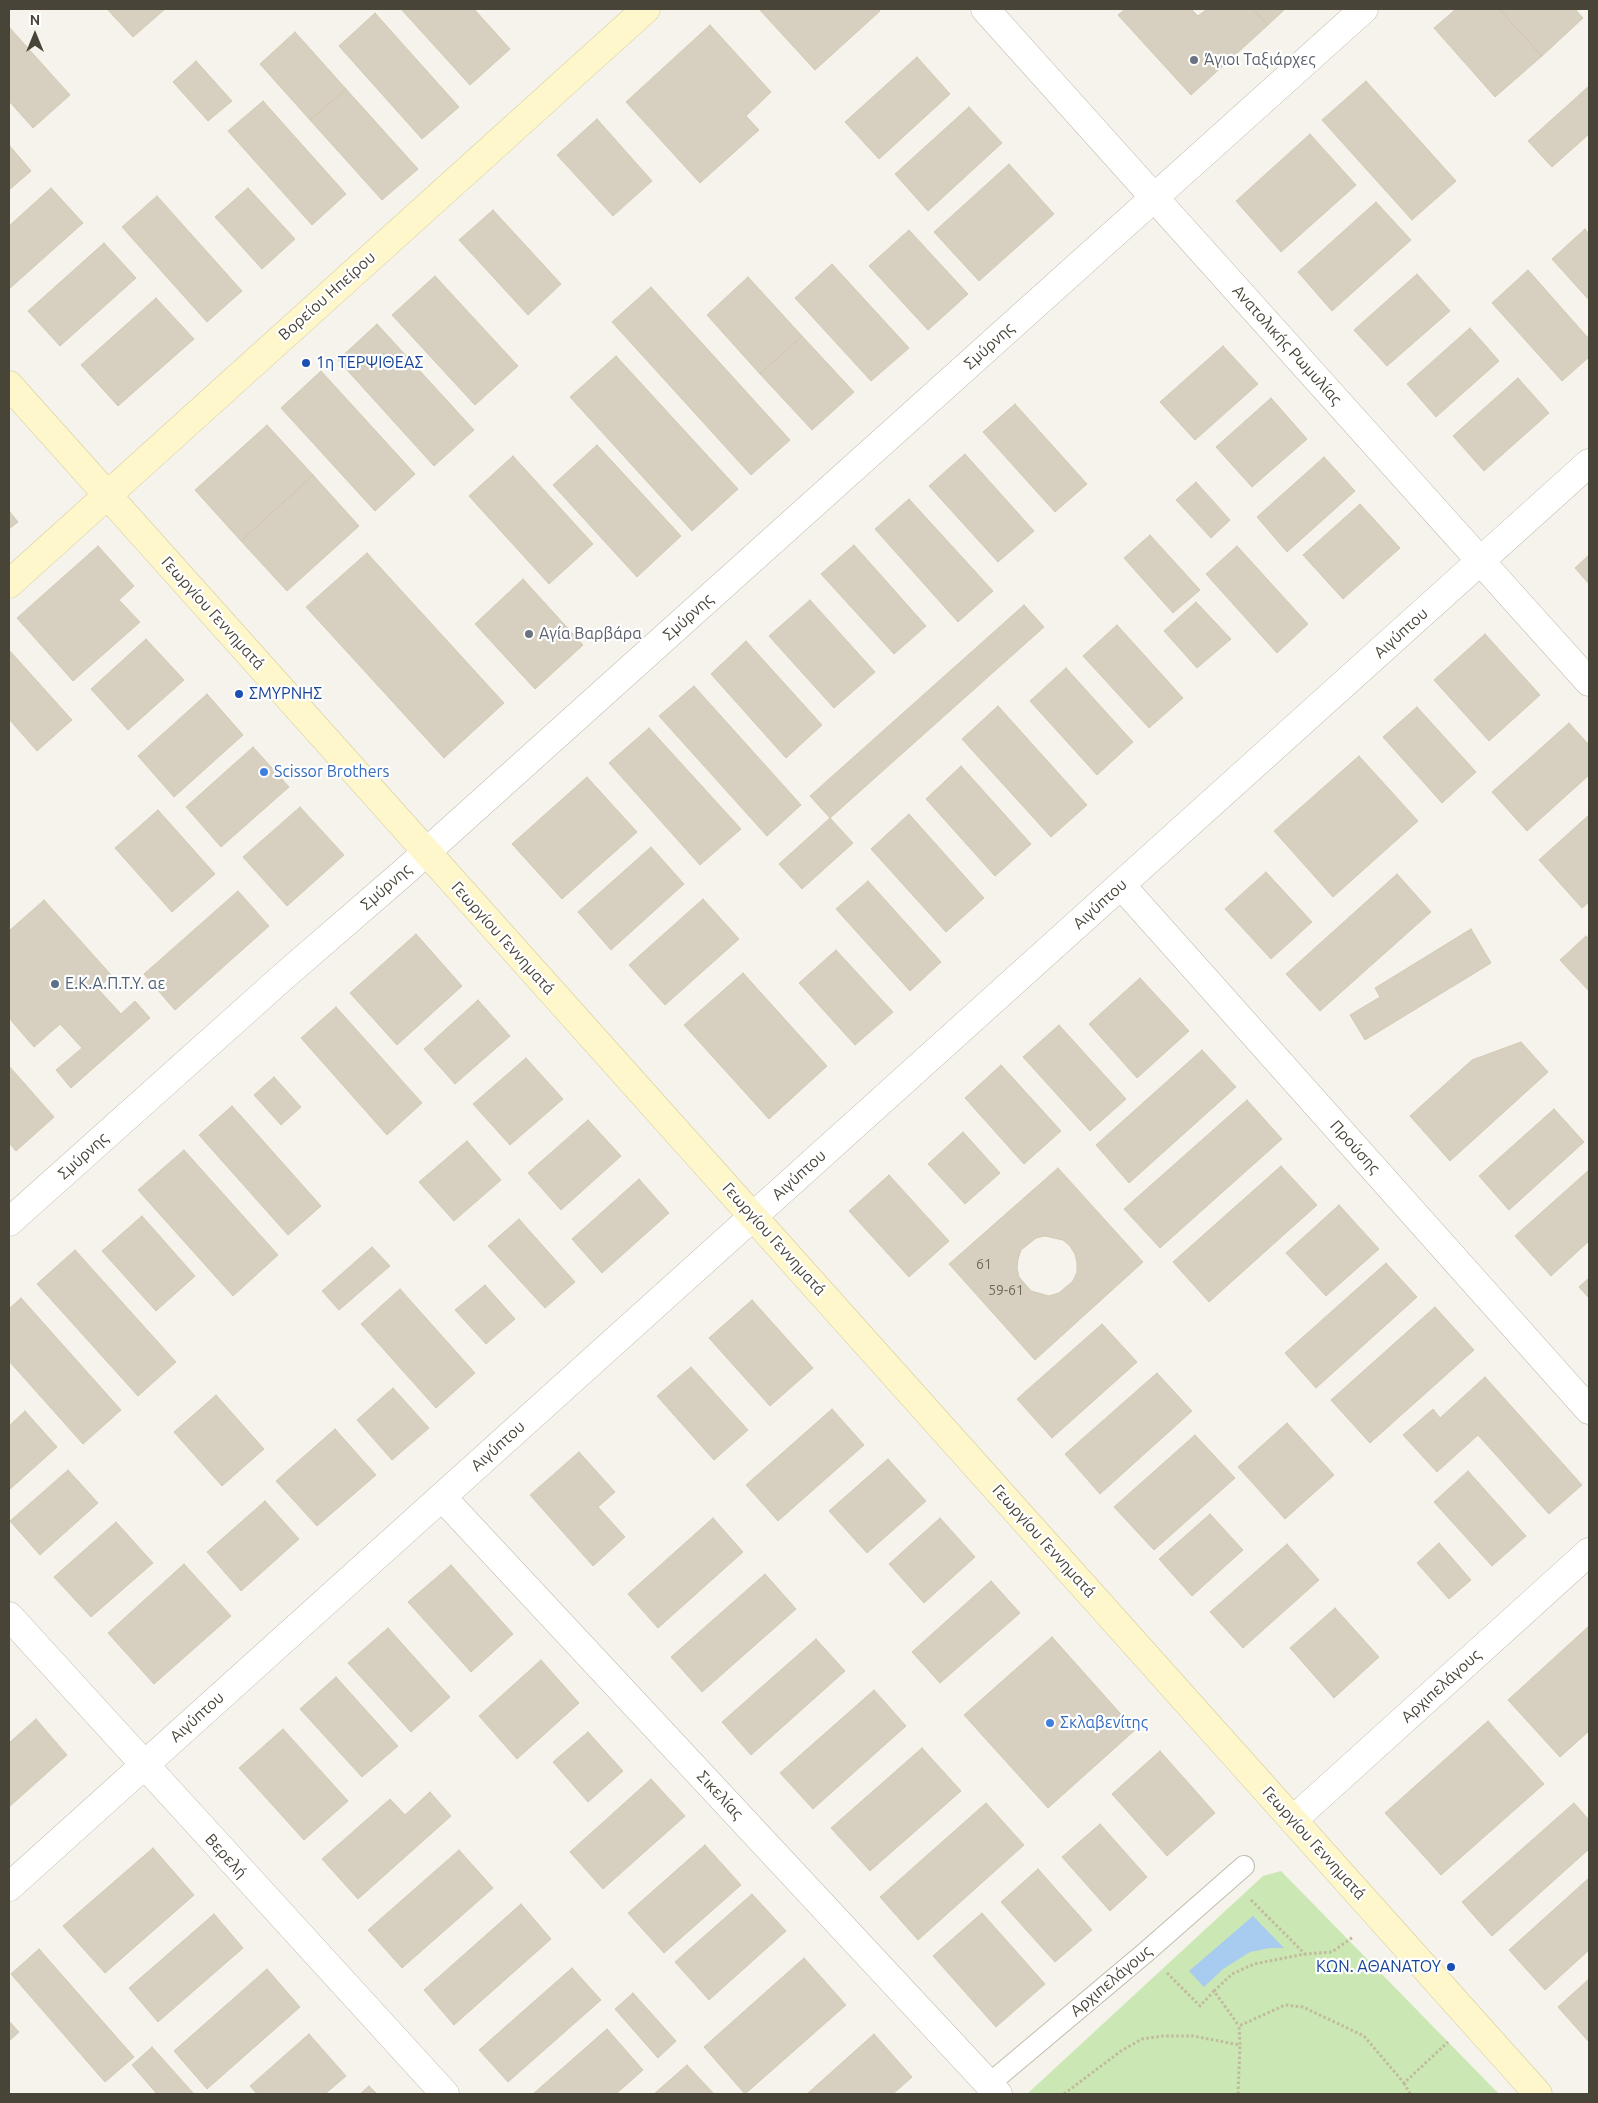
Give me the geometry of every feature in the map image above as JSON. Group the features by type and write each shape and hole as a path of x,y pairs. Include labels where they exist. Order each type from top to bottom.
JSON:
{"main road":[{"name":"Βορείου Ηπείρου","path":"9,584 646,9"},
{"name":"Γεωργίου Γεννηματά","path":"9,384 1538,2094"}],"street":[{"name":"Ανατολικής Ρωμυλίας","path":"985,9 1589,682"},
{"name":"Σμύρνης","path":"9,1222 426,852 1364,9"},
{"name":"Αιγύπτου","path":"9,1887 1589,463"},
{"name":"Προύσης","path":"1121,884 1589,1410"},
{"name":"Σικελίας","path":"442,1497 988,2091"},
{"name":"Αρχιπελάγους","path":"1293,1820 1589,1552"},
{"name":"Βερελή","path":"9,1616 445,2094"}],"lane":[{"name":"Αρχιπελάγους","path":"988,2091 1236,1872"}],"path":[{"path":"1236,1872 1305,1954"},
{"path":"1146,1952 1200,2006 1232,1974 1254,1964 1305,1954 1332,1952 1381,1918"},
{"path":"1214,1991 1238,2026 1240,2045 1238,2094"},
{"path":"1238,2026 1285,2005 1303,2007 1364,2036 1404,2083 1410,2094"},
{"path":"1404,2083 1471,2019"},
{"path":"1064,2094 1142,2039 1163,2036 1194,2036 1240,2045"}],"green space":[{"path":"1281,1871 1499,2094 1027,2094 1263,1876"}],"water":[{"path":"1253,1916 1284,1948 1270,1948 1250,1952 1223,1969 1204,1987 1189,1971"}],"building":[{"path":"107,9 165,9 133,37"},
{"path":"401,9 474,9 510,49 470,85"},
{"path":"759,9 877,9 880,11 815,70"},
{"name":"Άγιοι Ταξιάρχες","path":"1125,9 1191,9 1198,16 1207,9 1253,9 1268,25 1191,95 1118,15"},
{"path":"1253,9 1285,9 1268,25"},
{"path":"1456,9 1499,9 1542,56 1495,97 1434,28"},
{"path":"1499,9 1575,9 1583,18 1542,56"},
{"path":"375,13 459,107 422,139 339,46"},
{"path":"710,25 771,92 746,116 759,130 700,183 626,102"},
{"path":"9,27 70,95 33,128 9,101"},
{"path":"295,32 346,89 310,120 260,64"},
{"path":"917,57 950,94 879,159 845,122"},
{"path":"196,61 232,101 208,121 173,82"},
{"path":"1366,81 1456,181 1412,220 1322,120"},
{"path":"1589,86 1589,134 1552,167 1528,141"},
{"path":"346,89 418,169 382,200 310,120"},
{"path":"263,101 346,194 312,225 228,131"},
{"path":"969,107 1002,143 928,211 895,174"},
{"path":"597,119 652,181 613,216 557,155"},
{"path":"1310,134 1356,185 1281,252 1236,201"},
{"path":"9,145 31,171 9,190"},
{"path":"1009,164 1054,214 979,281 934,232"},
{"path":"51,188 83,223 9,289 9,226"},
{"path":"248,188 295,239 262,269 215,217"},
{"path":"157,196 242,291 207,322 122,227"},
{"path":"1376,202 1411,240 1332,311 1298,272"},
{"path":"493,210 561,284 528,315 459,240"},
{"path":"1585,229 1589,234 1589,300 1552,259"},
{"path":"909,230 968,294 928,330 869,266"},
{"path":"104,243 136,278 60,346 28,311"},
{"path":"832,264 909,348 871,381 795,298"},
{"path":"1528,270 1589,339 1589,357 1562,381 1492,303"},
{"path":"1417,274 1450,311 1387,366 1354,330"},
{"path":"435,276 518,366 475,405 392,315"},
{"path":"748,277 802,336 760,374 707,315"},
{"path":"651,287 790,440 751,475 612,322"},
{"path":"156,298 194,339 118,406 81,365"},
{"path":"377,324 474,430 434,466 338,360"},
{"path":"1470,328 1499,361 1436,417 1407,384"},
{"path":"802,336 854,392 812,430 760,374"},
{"path":"1223,346 1258,384 1195,440 1160,402"},
{"path":"616,356 738,489 692,531 570,397"},
{"path":"321,371 415,474 375,511 281,408"},
{"path":"1518,378 1549,413 1484,471 1453,436"},
{"path":"1271,398 1307,439 1252,487 1216,447"},
{"path":"1015,404 1087,484 1055,512 983,432"},
{"path":"267,425 313,475 241,541 195,490"},
{"path":"597,445 681,536 637,577 553,485"},
{"path":"965,454 1034,531 998,562 929,486"},
{"path":"513,456 593,544 549,584 469,496"},
{"path":"1324,457 1355,491 1287,552 1257,517"},
{"path":"313,475 359,526 287,591 241,541"},
{"path":"1196,482 1230,520 1211,538 1176,500"},
{"path":"909,499 993,591 958,622 875,529"},
{"path":"1360,504 1400,548 1343,599 1303,555"},
{"path":"9,511 18,522 9,529"},
{"path":"1150,535 1200,590 1173,613 1124,558"},
{"path":"854,545 926,626 894,654 821,574"},
{"path":"98,546 134,586 119,600 140,622 73,681 17,618"},
{"path":"1237,546 1308,624 1277,653 1206,574"},
{"path":"367,553 504,703 444,758 306,607"},
{"path":"1589,555 1589,584 1575,568"},
{"name":"Αγία Βαρβάρα","path":"523,579 583,645 535,689 475,624"},
{"path":"810,600 875,672 834,708 769,636"},
{"path":"1196,602 1231,639 1197,668 1164,631"},
{"path":"1024,605 1044,627 830,818 810,796"},
{"path":"1117,625 1183,698 1149,728 1083,656"},
{"path":"1485,634 1540,695 1489,741 1434,680"},
{"path":"146,639 184,680 128,730 91,689"},
{"path":"746,641 822,725 786,758 711,674"},
{"path":"9,650 72,720 37,751 9,719"},
{"path":"1066,668 1133,742 1097,775 1030,701"},
{"path":"694,686 801,805 767,836 659,716"},
{"path":"207,694 243,735 174,797 138,756"},
{"path":"998,706 1087,805 1051,837 962,739"},
{"path":"1417,707 1476,772 1442,803 1383,737"},
{"path":"1569,723 1589,745 1589,775 1527,831 1492,792"},
{"path":"649,728 741,829 700,865 609,763"},
{"path":"253,747 289,787 221,847 186,807"},
{"path":"1359,756 1418,821 1333,897 1274,831"},
{"path":"961,766 1031,844 995,876 926,799"},
{"path":"587,777 637,832 562,899 512,844"},
{"path":"300,807 344,855 287,906 243,857"},
{"path":"158,810 215,874 172,912 115,848"},
{"path":"909,814 984,898 946,932 871,849"},
{"path":"1589,815 1589,902 1582,908 1539,860"},
{"path":"830,818 853,843 802,889 779,864"},
{"path":"651,847 684,884 611,950 578,912"},
{"path":"1266,872 1312,922 1271,959 1225,909"},
{"path":"1397,874 1431,912 1320,1011 1286,974"},
{"path":"868,881 941,962 910,991 836,909"},
{"path":"238,891 269,926 175,1010 144,974"},
{"path":"703,899 739,939 665,1005 629,965"},
{"path":"44,900 112,976 97,988 121,1014 135,1001 150,1018 71,1088 56,1070 82,1048 60,1024 34,1047 9,1018 9,931"},
{"path":"1471,929 1491,963 1365,1040 1350,1015 1380,997 1375,988"},
{"path":"416,934 462,986 397,1045 350,993"},
{"path":"1586,936 1589,939 1589,991 1560,960"},
{"path":"836,950 893,1012 855,1045 799,983"},
{"path":"743,973 827,1066 769,1119 684,1025"},
{"path":"1140,978 1189,1031 1137,1078 1089,1024"},
{"path":"478,1000 510,1036 455,1084 424,1049"},
{"path":"336,1007 422,1103 387,1135 301,1038"},
{"path":"1059,1025 1126,1099 1090,1131 1023,1057"},
{"path":"1521,1042 1548,1072 1450,1161 1410,1116 1472,1060"},
{"path":"1202,1050 1236,1087 1129,1183 1096,1145"},
{"path":"526,1058 563,1099 510,1145 473,1104"},
{"path":"1001,1065 1061,1131 1024,1164 965,1098"},
{"path":"9,1066 54,1117 16,1151 9,1143"},
{"path":"274,1077 301,1107 281,1125 254,1095"},
{"path":"1247,1100 1282,1139 1160,1248 1124,1209"},
{"path":"232,1106 321,1206 288,1235 199,1135"},
{"path":"1554,1109 1584,1142 1509,1210 1479,1176"},
{"path":"588,1120 621,1156 561,1210 528,1173"},
{"path":"963,1132 1000,1173 965,1204 928,1164"},
{"path":"467,1141 501,1180 454,1221 419,1182"},
{"path":"184,1150 278,1255 233,1296 138,1190"},
{"path":"1281,1166 1317,1205 1209,1302 1173,1262"},
{"path":"1058,1168 1143,1262 1035,1360 949,1264","holes":["1045,1236 1063,1240 1075,1254 1077,1272 1073,1281 1059,1293 1049,1296 1031,1291 1019,1277 1017,1268 1021,1250 1036,1238"]},
{"path":"1589,1170 1589,1241 1551,1276 1515,1236"},
{"path":"889,1175 949,1241 909,1277 849,1211"},
{"path":"639,1179 669,1213 602,1273 572,1239"},
{"path":"1339,1205 1379,1249 1326,1296 1286,1253"},
{"path":"142,1216 195,1276 156,1311 102,1251"},
{"path":"519,1219 575,1282 545,1308 488,1246"},
{"path":"372,1247 390,1266 339,1310 322,1291"},
{"path":"75,1250 176,1362 138,1396 37,1284"},
{"path":"1386,1263 1417,1297 1316,1388 1285,1353"},
{"path":"1589,1278 1589,1298 1579,1287"},
{"path":"485,1285 515,1319 486,1344 455,1310"},
{"path":"400,1289 475,1373 436,1408 361,1324"},
{"path":"21,1298 121,1410 83,1444 9,1361 9,1309"},
{"path":"752,1300 813,1368 770,1406 709,1338"},
{"path":"1435,1307 1474,1350 1370,1443 1331,1400"},
{"path":"1102,1324 1137,1362 1052,1438 1017,1399"},
{"path":"691,1367 748,1430 714,1460 657,1396"},
{"path":"1157,1373 1192,1411 1100,1494 1065,1454"},
{"path":"1485,1377 1582,1485 1549,1514 1478,1435 1437,1472 1403,1435 1433,1409 1440,1418"},
{"path":"393,1388 429,1428 392,1460 357,1420"},
{"path":"216,1395 264,1449 222,1486 174,1432"},
{"path":"832,1409 864,1445 778,1521 746,1485"},
{"path":"25,1411 57,1447 9,1490 9,1426"},
{"path":"1287,1423 1334,1475 1285,1519 1238,1467"},
{"path":"335,1429 376,1475 317,1526 276,1481"},
{"path":"1195,1435 1235,1478 1154,1550 1114,1507"},
{"path":"579,1452 615,1492 598,1507 625,1537 593,1566 530,1495"},
{"path":"888,1459 926,1501 867,1553 829,1511"},
{"path":"68,1470 98,1503 40,1555 10,1521"},
{"path":"1468,1471 1526,1536 1492,1566 1434,1502"},
{"path":"265,1501 299,1539 241,1591 207,1552"},
{"path":"1210,1514 1243,1550 1192,1596 1159,1559"},
{"path":"713,1518 743,1552 658,1628 628,1594"},
{"path":"940,1518 975,1557 924,1603 889,1564"},
{"path":"116,1522 153,1563 91,1617 54,1577"},
{"path":"1439,1543 1471,1580 1449,1599 1417,1563"},
{"path":"1287,1544 1319,1580 1243,1648 1210,1612"},
{"path":"184,1564 231,1616 154,1684 108,1633"},
{"path":"451,1565 513,1634 471,1672 408,1602"},
{"path":"765,1574 796,1609 702,1692 671,1657"},
{"path":"991,1581 1020,1613 940,1683 912,1652"},
{"path":"1335,1608 1379,1657 1334,1698 1290,1648"},
{"path":"1589,1626 1589,1731 1560,1757 1508,1700"},
{"path":"388,1628 450,1697 411,1732 348,1663"},
{"name":"Σκλαβενίτης","path":"1052,1637 1135,1730 1048,1808 964,1715"},
{"path":"816,1639 845,1671 751,1755 722,1722"},
{"path":"541,1660 579,1703 517,1759 479,1716"},
{"path":"336,1677 398,1746 362,1777 300,1709"},
{"path":"874,1690 906,1726 813,1809 780,1773"},
{"path":"36,1719 67,1755 9,1807 9,1743"},
{"path":"1488,1721 1544,1784 1441,1875 1385,1813"},
{"path":"283,1729 348,1801 304,1840 239,1768"},
{"path":"588,1732 623,1771 588,1802 553,1762"},
{"path":"922,1748 961,1791 870,1871 831,1828"},
{"path":"1160,1751 1215,1813 1167,1856 1112,1794"},
{"path":"651,1779 685,1816 603,1889 570,1852"},
{"path":"430,1792 451,1816 358,1899 322,1859 390,1799 405,1815"},
{"path":"986,1803 1024,1845 918,1940 880,1897"},
{"path":"1574,1803 1589,1820 1589,1849 1492,1936 1462,1902"},
{"path":"1100,1824 1147,1877 1110,1911 1062,1857"},
{"path":"705,1845 741,1885 664,1953 628,1913"},
{"path":"153,1848 194,1895 105,1973 63,1926"},
{"path":"459,1850 493,1888 402,1968 368,1930"},
{"path":"1038,1869 1092,1930 1055,1962 1001,1902"},
{"path":"1589,1878 1589,1950 1545,1990 1509,1950"},
{"path":"752,1894 786,1931 709,2000 675,1962"},
{"path":"521,1904 551,1939 454,2025 424,1990"},
{"path":"982,1913 1045,1984 996,2027 933,1956"},
{"path":"214,1914 243,1948 158,2022 129,1988"},
{"path":"39,1949 134,2057 105,2082 11,1974"},
{"path":"804,1958 846,2005 745,2094 704,2047"},
{"path":"572,1968 601,2000 508,2082 479,2050"},
{"path":"267,1969 300,2007 207,2089 174,2051"},
{"path":"1589,1979 1589,2042 1558,2007"},
{"path":"633,1993 676,2041 658,2058 615,2009"},
{"path":"9,2021 19,2032 9,2041"},
{"path":"607,2029 643,2070 616,2094 533,2094"},
{"path":"309,2034 346,2076 325,2094 257,2094 250,2086"},
{"path":"874,2034 912,2077 893,2094 807,2094"},
{"path":"152,2047 194,2094 157,2094 132,2065"},
{"path":"687,2065 714,2094 654,2094"},
{"path":"369,2086 377,2094 360,2094"}],"place":[{"name":"Άγιοι Ταξιάρχες","path":"1194,60"},
{"name":"1η ΤΕΡΨΙΘΕΑΣ","path":"306,363"},
{"name":"Αγία Βαρβάρα","path":"529,634"},
{"name":"ΣΜΥΡΝΗΣ","path":"239,694"},
{"name":"Scissor Brothers","path":"264,772"},
{"name":"Ε.Κ.Α.Π.Τ.Υ. αε","path":"55,984"},
{"name":"Σκλαβενίτης","path":"1050,1723"},
{"name":"ΚΩΝ. ΑΘΑΝΑΤΟΥ","path":"1451,1967"}]}
